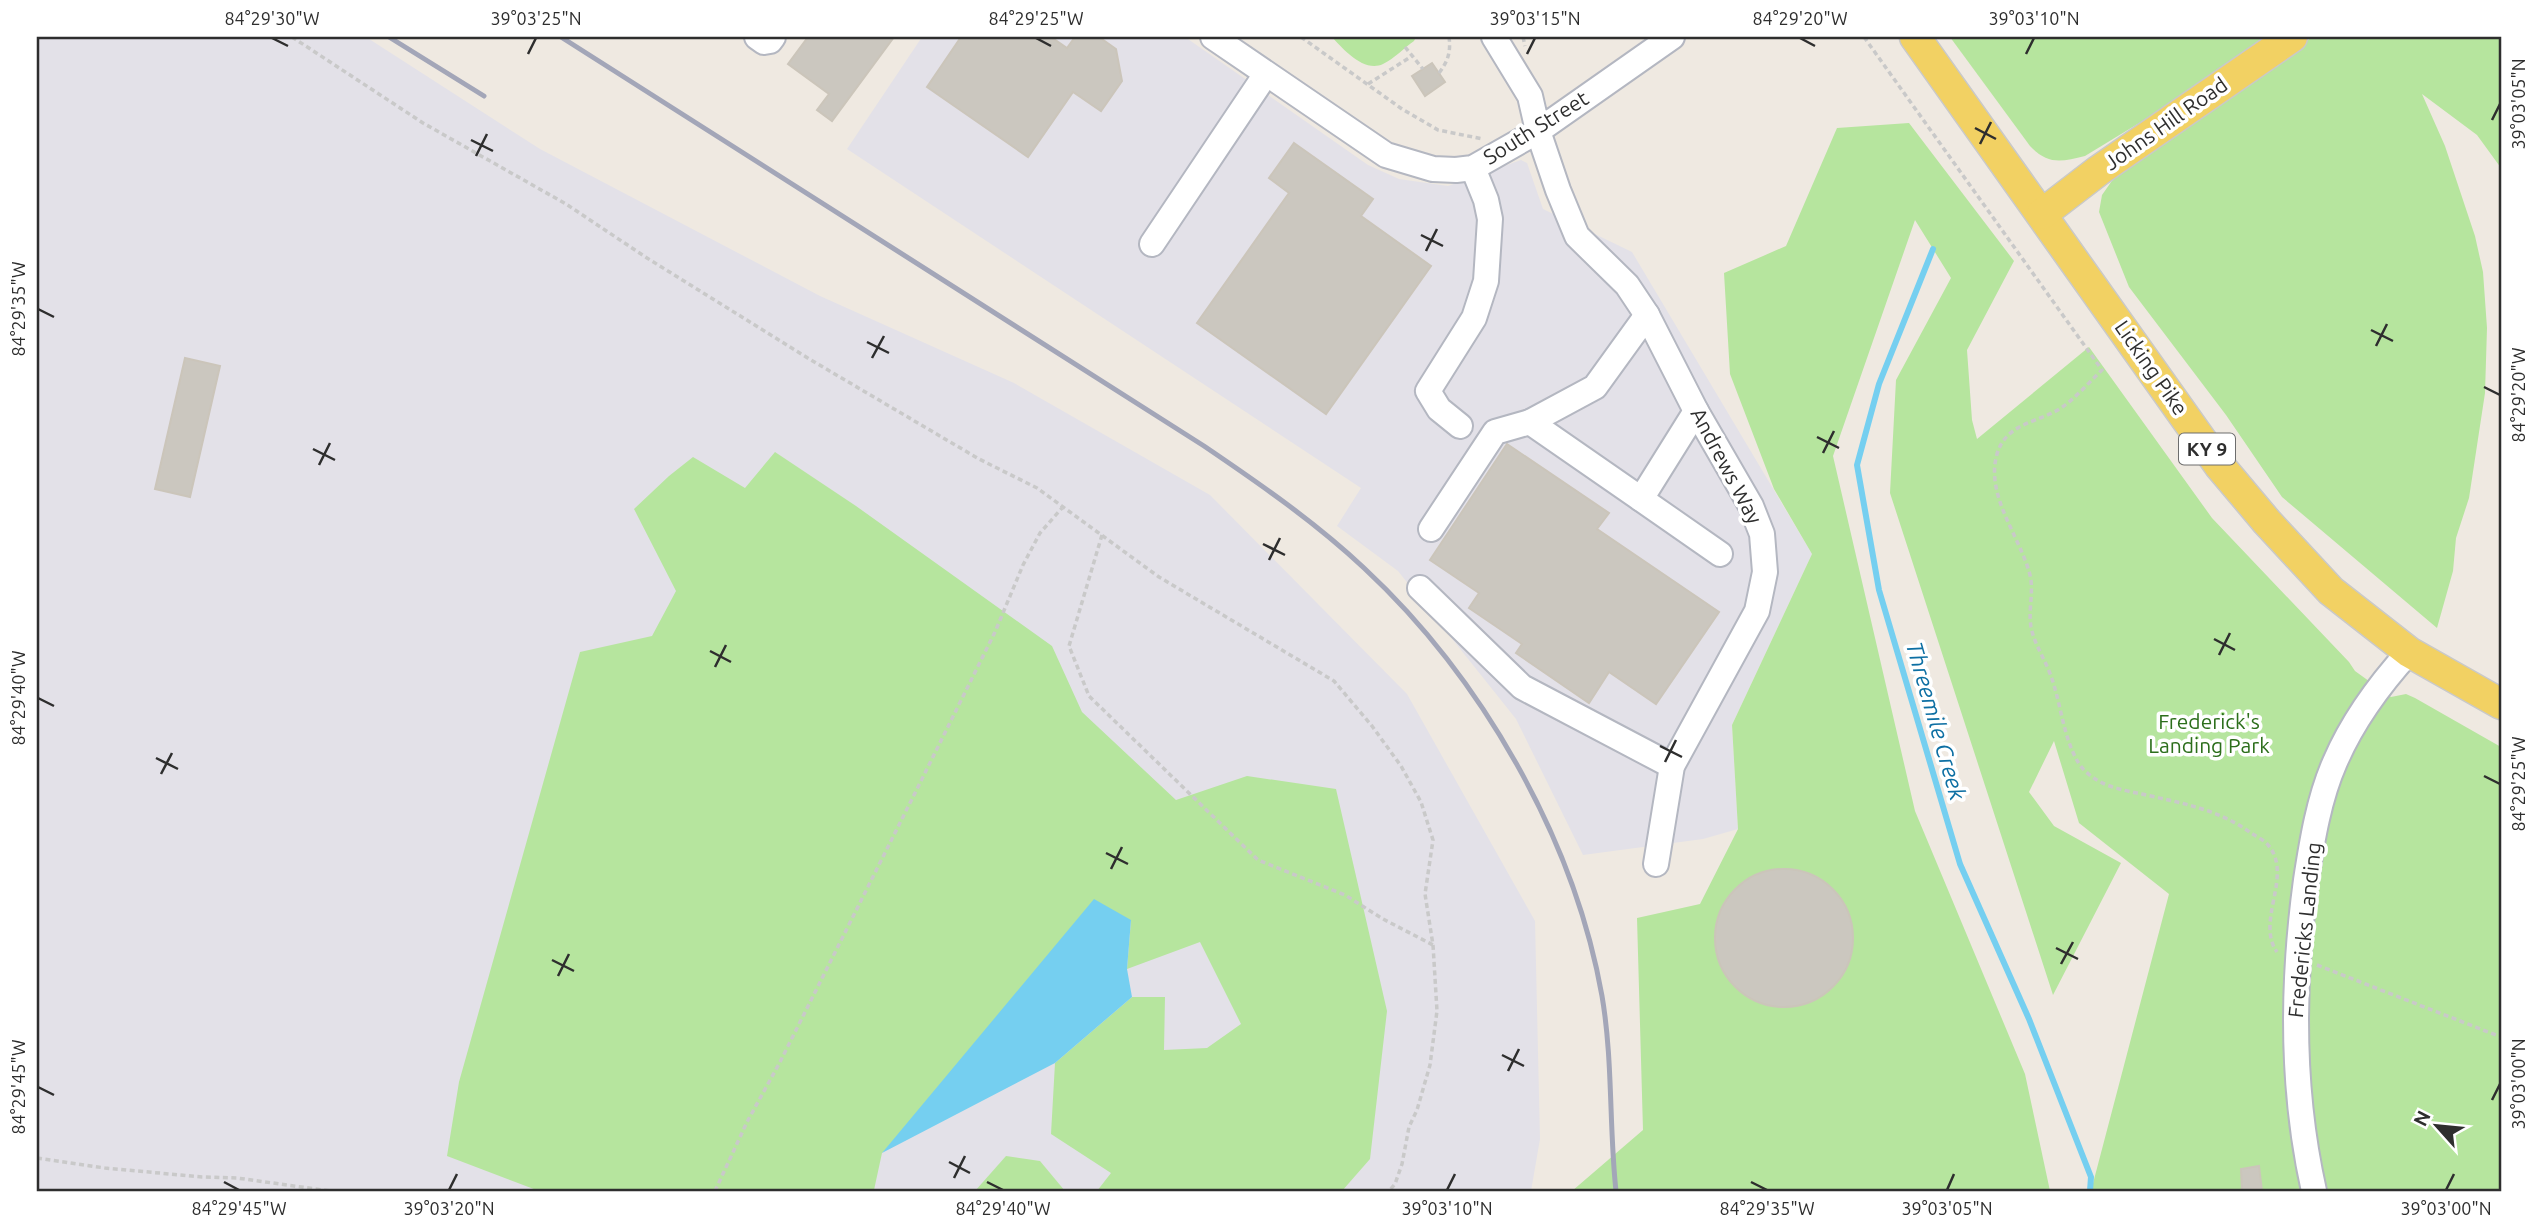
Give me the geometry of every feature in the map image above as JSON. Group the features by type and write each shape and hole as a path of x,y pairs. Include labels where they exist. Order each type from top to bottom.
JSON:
{"main road":[{"name":"Licking Pike","path":"1915,37 2227,475 2331,591 2409,652 2501,704"},
{"name":"Johns Hill Road","path":"2042,214 2098,171 2292,37"}],"street":[{"path":"757,37 764,42 774,37"},
{"name":"South Street","path":"1213,37 1386,155 1433,169 1465,170 1538,131 1672,37"},
{"name":"Andrews Way","path":"1494,37 1530,96 1538,131 1577,236 1627,285 1647,315 1696,411 1751,506 1762,534 1765,572 1757,611 1672,766 1656,864"},
{"path":"1152,244 1266,74"},
{"path":"1460,426 1439,409 1428,391 1474,318 1486,281 1490,219 1486,200 1473,167"},
{"path":"1431,529 1495,432 1530,422 1595,387 1647,315"},
{"path":"1641,499 1696,411"},
{"path":"1530,422 1720,554"},
{"path":"1420,588 1522,687 1672,766"},
{"name":"Fredericks Landing","path":"2314,1191 2302,1120 2295,1022 2301,926 2311,849 2322,801 2335,762 2370,697 2409,652"}],"path":[{"path":"292,37 423,122 566,204 811,360 979,459 1037,488 1159,577 1334,681 1401,766 1421,802 1433,840 1425,894 1433,945 1437,1011 1430,1065 1417,1110 1409,1127 1402,1164 1390,1191"},
{"path":"1301,37 1438,130 1490,140"},
{"path":"1439,73 1447,62 1451,46 1449,37"},
{"path":"1523,37 1527,50"},
{"path":"1864,37 2102,370 2071,400 2054,412 2030,419 2015,429 2001,443 1995,466 1997,489 2003,510 2029,572 2031,628 2038,651 2049,672 2078,763 2096,780 2117,788 2208,809 2232,819 2268,845 2275,858 2276,878 2270,937 2276,951 2286,957"},
{"path":"1405,47 1423,69"},
{"path":"1368,84 1412,56"},
{"path":"715,1191 747,1122 780,1062 995,632 1023,565 1040,533 1062,508"},
{"path":"1102,535 1069,646 1089,696 1258,860 1345,895 1382,919 1433,945"},
{"path":"2308,962 2386,990 2501,1037"},
{"path":"37,1158 105,1168 237,1178 330,1191"}],"shaded area":[{"path":"37,37 366,37 540,149 820,296 1014,383 1210,495 1407,694 1535,921 1540,1139 1531,1191 37,1191"},
{"path":"922,37 1185,37 1368,165 1399,179 1448,186 1521,160 1527,163 1543,209 1632,252 1812,554 1732,725 1738,829 1703,839 1583,855 1516,719 1398,571 1337,526 1361,488 847,149"}],"green space":[{"path":"1332,37 1416,37 1391,59 1376,66 1361,63"},
{"path":"1950,37 2274,37 2228,69 2085,156 2055,160 2043,156 2030,146"},
{"path":"2312,37 2501,37 2501,168 2477,135 2422,94 2445,146 2475,236 2483,272 2487,328 2485,393 2469,498 2456,538 2453,571 2437,628 2282,497 2226,415 2129,287 2099,212 2102,195 2116,175"},
{"name":"Frederick's Landing Park","path":"1909,123 2014,261 1967,350 1972,420 1977,439 2089,347 2212,518 2355,671 2391,697 2406,694 2415,698 2501,747 2501,1191 2091,1191 2169,894 2079,823 2054,741 2029,792 2054,826 2121,863 2053,995 1890,493 1896,380 1951,278 1915,220 1833,456 1915,811 2025,1074 2050,1191 1572,1191 1643,1130 1637,918 1700,904 1738,829 1732,725 1812,554 1774,489 1730,374 1724,273 1786,246 1837,128"},
{"path":"775,452 856,506 1052,646 1082,712 1176,800 1247,776 1336,789 1387,1011 1370,1159 1342,1191 1097,1191 1111,1173 1051,1134 1055,1063 1132,997 1165,997 1164,1050 1207,1048 1241,1024 1200,942 1127,969 1131,920 882,1153 874,1190 899,1191 539,1191 447,1156 459,1082 580,652 652,636 676,591 634,509 693,457 745,488"},
{"path":"1006,1156 1040,1161 1065,1191 975,1191"}],"water":[{"path":"1094,899 1131,920 1127,969 1132,997 1055,1063 882,1153"}],"building":[{"path":"808,37 894,37 832,121 817,110 829,94 788,64"},
{"path":"961,37 1051,37 1067,48 1075,37 1099,37 1116,49 1122,81 1101,111 1073,92 1028,157 927,87"},
{"path":"1432,63 1445,82 1425,96 1412,76"},
{"path":"1294,143 1373,199 1361,216 1431,266 1326,414 1197,323 1289,193 1269,178"},
{"path":"185,358 220,366 190,497 155,489"},
{"path":"1507,444 1609,513 1597,529 1719,612 1656,704 1609,672 1589,703 1516,653 1522,644 1469,608 1479,593 1430,560"},
{"path":"1784,869 1810,875 1832,890 1847,912 1853,938 1847,964 1832,986 1810,1001 1784,1007 1758,1001 1736,986 1721,964 1715,938 1721,912 1736,890 1758,875"},
{"path":"2259,1166 2262,1191 2242,1191 2241,1169"}],"waterway":[{"name":"Threemile Creek","path":"1933,249 1879,384 1857,465 1879,590 1960,864 2029,1019 2091,1177 2090,1191"}],"railway":[{"path":"389,37 484,96"},
{"path":"561,37 1204,446 1307,519 1364,568 1407,611 1447,659 1516,764 1545,820 1569,878 1589,937 1602,996 1608,1044 1616,1191"}]}
